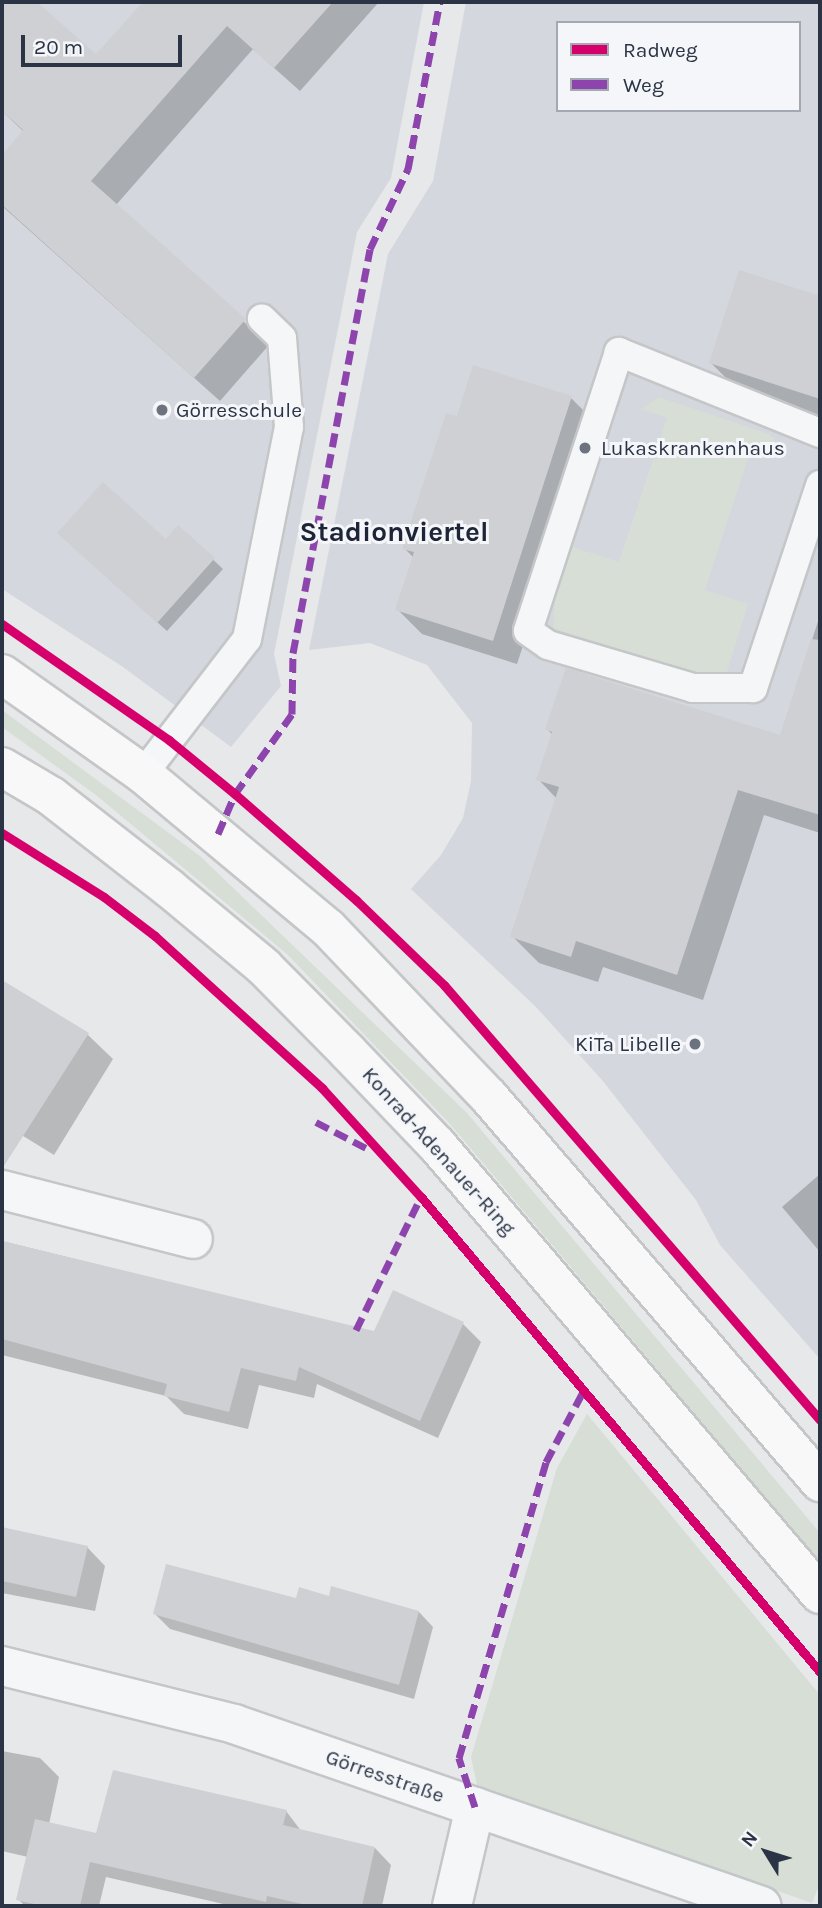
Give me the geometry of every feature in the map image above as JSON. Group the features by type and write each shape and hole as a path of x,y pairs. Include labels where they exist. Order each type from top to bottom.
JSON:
{"main road":[{"path":"2,674 142,774 328,928 414,1014 820,1482"},
{"name":"Konrad-Adenauer-Ring","path":"2,767 51,796 169,888 264,967 446,1156 820,1594"}],"street":[{"path":"2,1190 193,1239"},
{"name":"Görresstraße","path":"2,1666 234,1724 762,1906"},
{"path":"452,1906 475,1807"}],"lane":[{"path":"142,774 247,639 289,427 282,338 262,319"},
{"path":"820,433 619,352 528,631 548,645 693,688 753,688 820,485"}],"shaded area":[{"name":"Görresschule","path":"2,2 424,2 391,178 357,232 274,654 281,686 231,747 123,667 2,589"},
{"name":"Lukaskrankenhaus","path":"466,2 820,2 820,1359 720,1245 696,1200 602,1080 536,1007 411,889 441,855 463,818 471,781 472,723 427,665 370,643 309,650 388,254 433,181"},
{"path":"659,397 769,434 781,446 782,456 752,446 705,590 748,604 727,672 695,674 553,628 555,587 570,546 619,562 667,418 641,409"},
{"path":"2,710 200,856 467,1113 820,1533 820,1562 450,1124 287,954 96,795 2,727"},
{"path":"587,1414 820,1695 820,1883 812,1903 477,1785 471,1757 557,1468"}],"building":[{"path":"2,2 37,2 96,54 143,2 333,2 274,68 227,26 91,181 246,319 194,378 2,205 2,155 23,130 2,111"},
{"path":"739,270 820,296 820,399 709,363"},
{"path":"473,365 572,396 493,641 395,610 414,552 402,549 446,413 457,416"},
{"path":"103,482 166,539 178,525 215,558 157,623 57,533"},
{"path":"811,639 820,640 820,815 738,790 677,975 576,941 571,957 510,937 559,787 536,780 552,732 545,729 566,668 780,735"},
{"path":"2,980 89,1033 2,1169"},
{"path":"2,1241 374,1331 393,1290 464,1322 420,1421 299,1367 296,1381 241,1368 229,1412 164,1396 167,1384 2,1339"},
{"path":"2,1527 88,1546 76,1597 2,1581"},
{"path":"166,1564 296,1598 299,1587 329,1596 331,1586 419,1611 399,1685 153,1614"},
{"path":"113,1770 287,1810 283,1825 375,1847 362,1906 311,1906 267,1896 266,1902 90,1862 80,1906 43,1906 16,1900 35,1819 96,1833"}],"marked path":[{"path":"218,834 235,794 292,714 293,653 370,249 408,169 440,2"},
{"path":"316,1122 372,1151"},
{"path":"356,1330 421,1197"},
{"path":"475,1807 459,1758 546,1462 584,1390"}],"cycle path":[{"path":"2,624 169,740 356,900 444,985 820,1420"},
{"path":"2,833 104,897 155,936 322,1088 421,1197 820,1672"}],"place":[{"name":"Görresschule","path":"162,410"},
{"name":"Lukaskrankenhaus","path":"585,448"},
{"name":"KiTa Libelle","path":"695,1044"}],"district":[{"name":"Stadionviertel","path":"394,532"}]}
